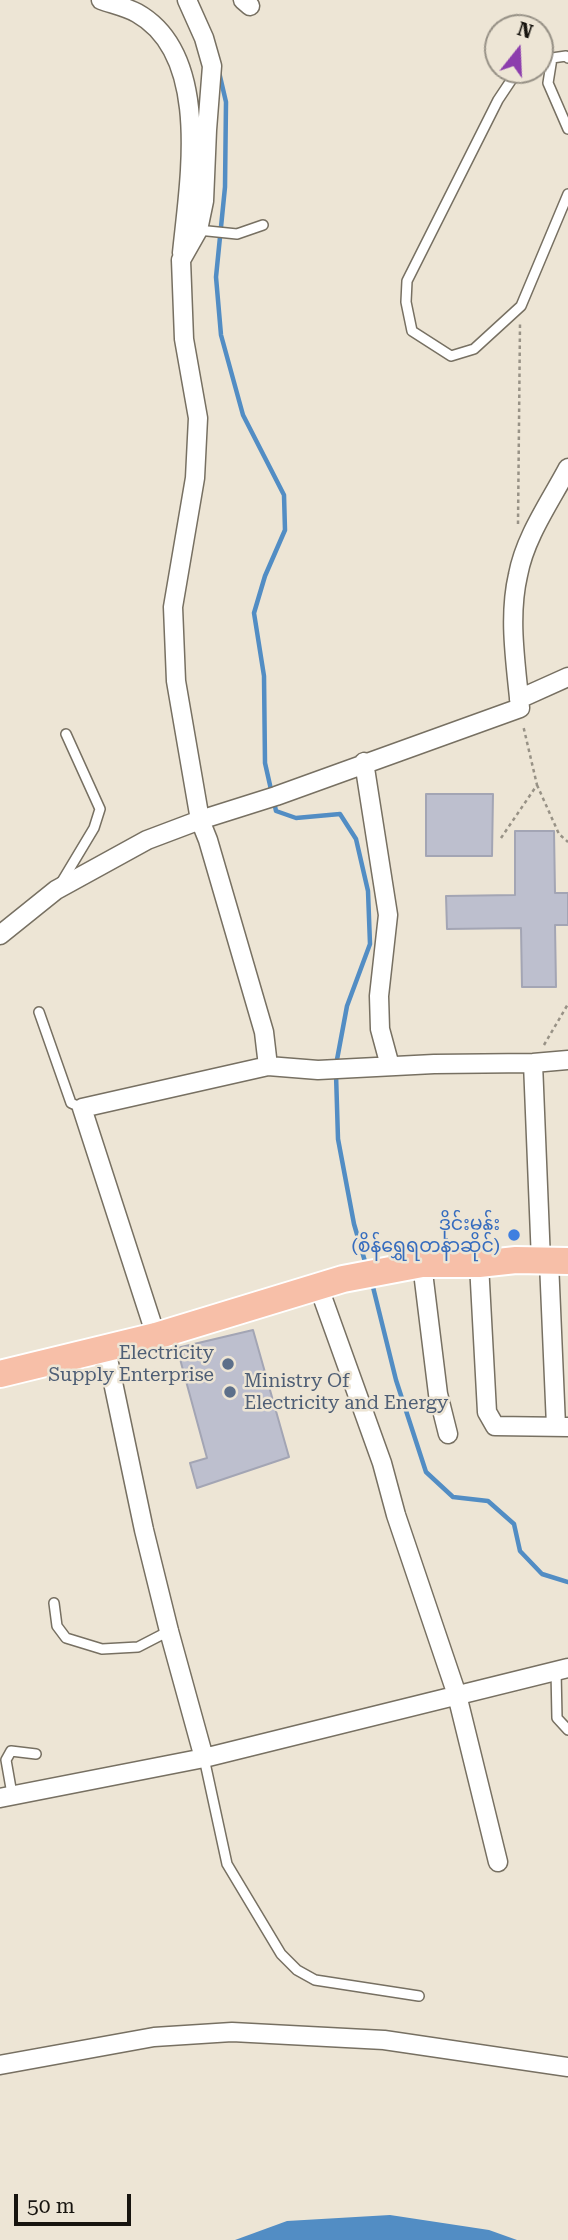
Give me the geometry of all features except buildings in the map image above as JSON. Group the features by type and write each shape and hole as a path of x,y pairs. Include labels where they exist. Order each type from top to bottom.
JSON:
{"main road":[{"path":"0,1374 156,1336 331,1282 422,1264 553,1261"}],"street":[{"path":"101,0 137,13 163,34 183,73 192,122 181,260 184,339 198,418 195,478 173,607 176,681 200,820 208,839 264,1032 268,1066"},
{"path":"181,260 198,230 204,201 206,130 212,66 204,38 187,0"},
{"path":"519,704 513,609 518,572 533,534 568,468"},
{"path":"0,935 56,890 147,840 271,797 519,704 568,677"},
{"path":"364,762 388,915 379,996 380,1030 390,1066"},
{"path":"156,1336 82,1108 268,1066 318,1070 434,1063 534,1063 568,1060"},
{"path":"479,1264 487,1412 495,1426 562,1427 553,1261 534,1063"},
{"path":"422,1264 438,1394 448,1434"},
{"path":"331,1282 396,1515 457,1695 498,1863"},
{"path":"106,1349 144,1530 204,1758"},
{"path":"6,1796 204,1758 562,1669"},
{"path":"0,2065 154,2037 232,2032 384,2040 568,2067"}],"lane":[{"path":"509,84 498,100 407,281 406,302 412,331 451,356 474,349 520,306 568,194"},
{"path":"548,84 568,129"},
{"path":"198,230 237,234 263,225"},
{"path":"56,890 94,828 100,809 66,734"},
{"path":"39,1012 71,1103 82,1108"},
{"path":"54,1604 57,1626 66,1638 102,1649 138,1647 169,1631"},
{"path":"562,1669 557,1718 568,1730"},
{"path":"6,1796 8,1755 11,1751 36,1754"},
{"path":"204,1758 227,1864 281,1954 297,1970 315,1980 419,1996"}],"path":[{"path":"518,530 520,306"},
{"path":"519,704 537,785 559,834 568,842"},
{"path":"500,838 537,785"},
{"path":"534,1063 568,1004"}],"water":[{"path":"390,2215 489,2230 517,2240 235,2240 287,2221"}],"waterway":[{"path":"219,72 226,102 225,187 216,277 221,335 243,415 284,495 285,530 265,576 254,613 264,676 265,763 272,794"},
{"path":"274,802 276,811 296,818 340,814 356,839 368,891 370,944 347,1006 336,1065"},
{"path":"336,1074 338,1139 354,1224 366,1265"},
{"path":"372,1283 396,1380 426,1472 453,1497 488,1501 514,1524 520,1551 542,1574 568,1582"}],"place":[{"name":"ဒိုင်းမွန်း (စိန်ရွှေရတနာဆိုင်)","path":"514,1235"},
{"name":"Electricity Supply Enterprise","path":"228,1364"},
{"name":"Ministry Of Electricity and Energy","path":"230,1392"}]}
